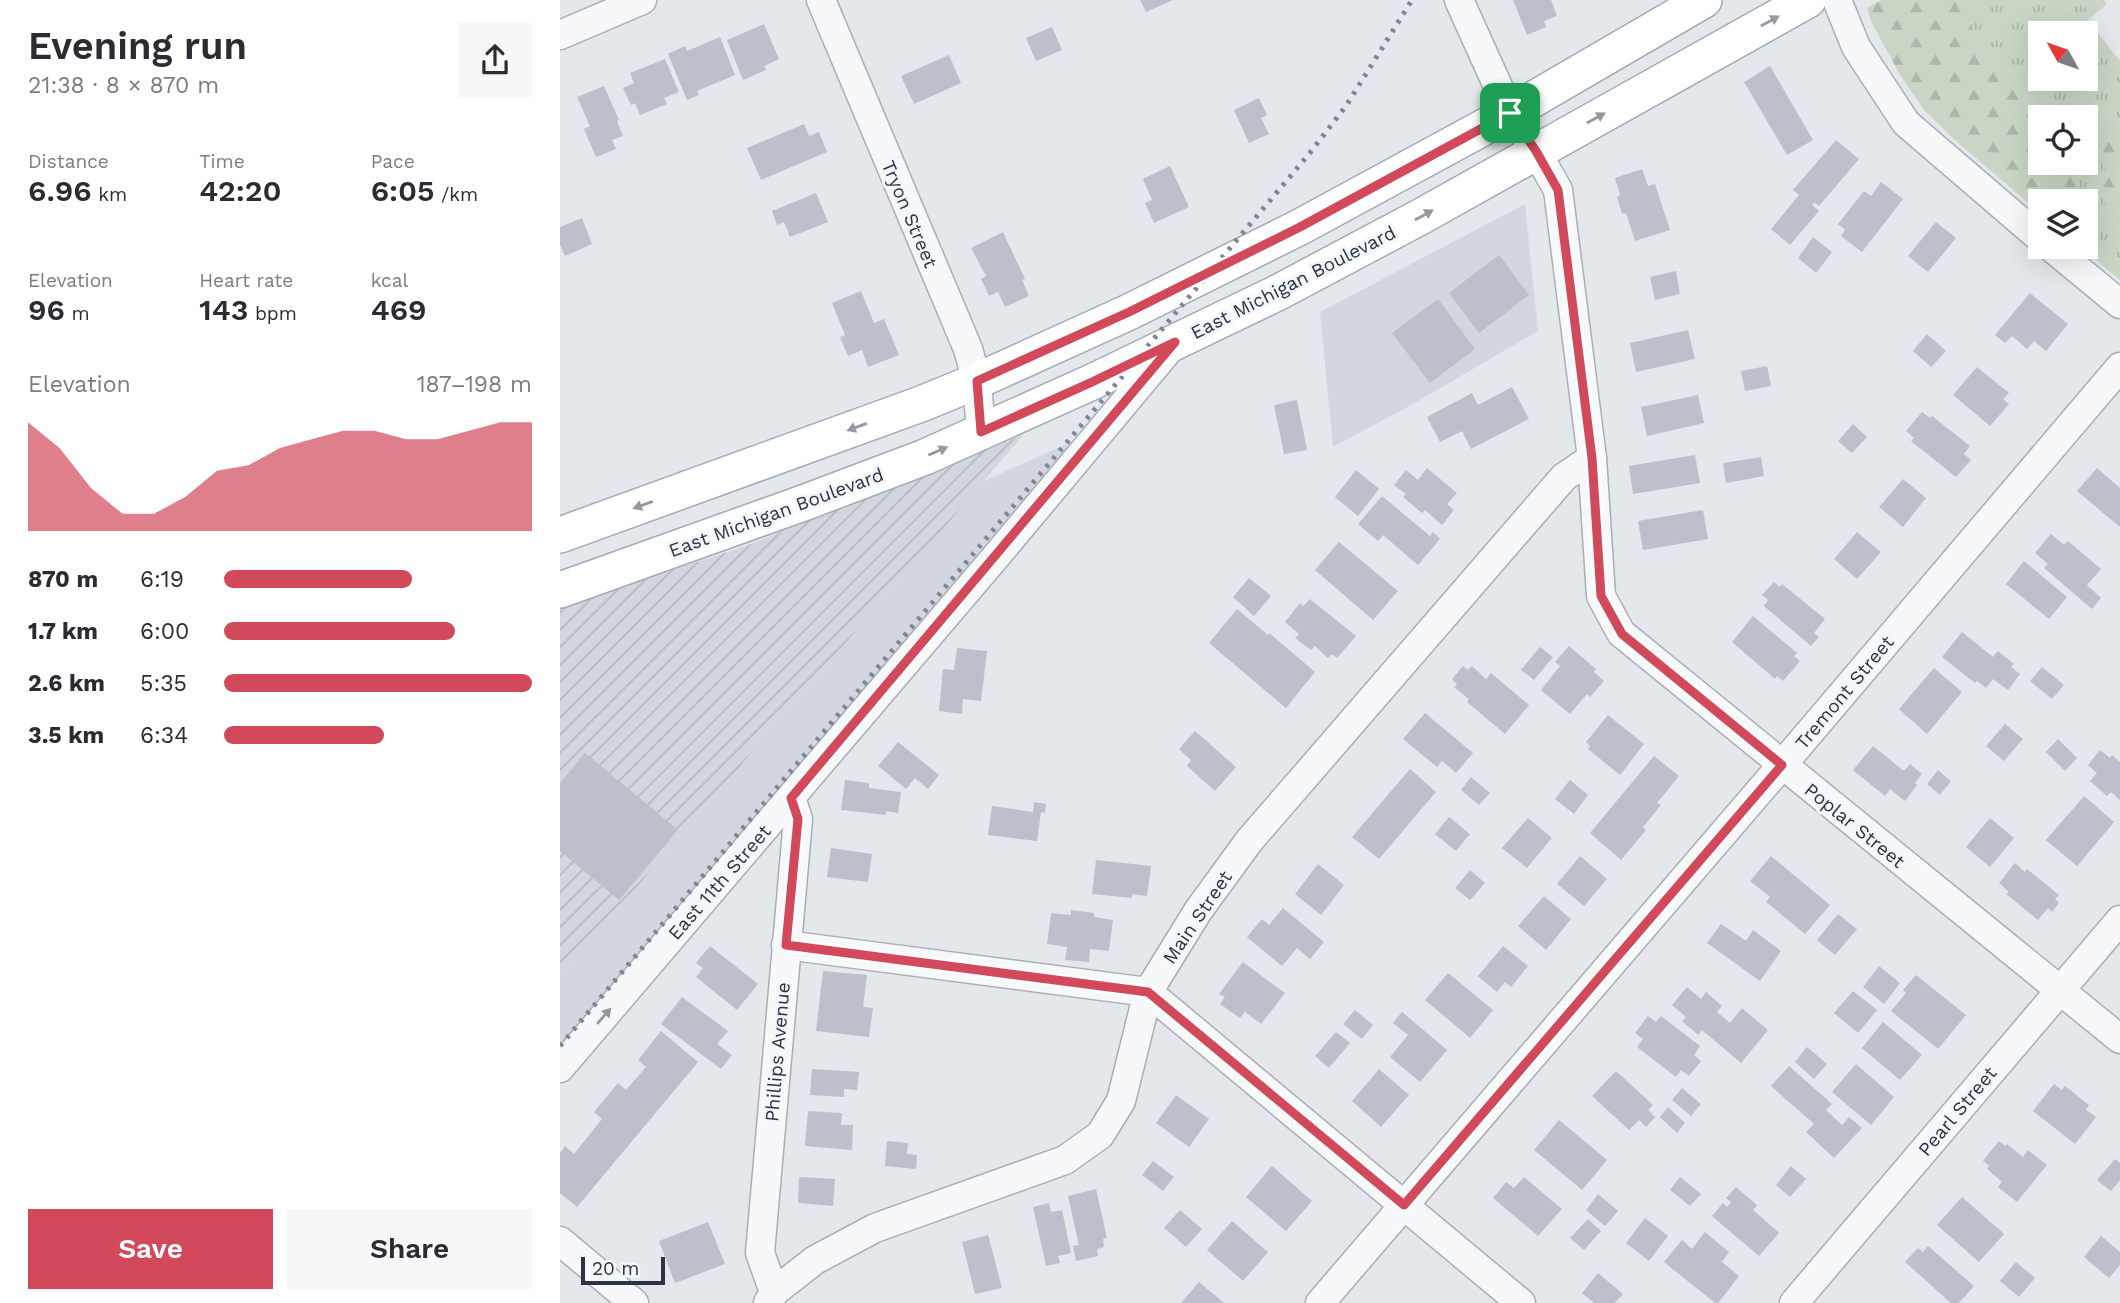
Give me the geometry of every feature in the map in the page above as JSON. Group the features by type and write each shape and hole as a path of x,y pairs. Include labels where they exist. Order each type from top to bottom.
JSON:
{"main road":[{"path":"560,535 921,404 1129,312 1300,227 1510,113 1704,0"},
{"name":"East Michigan Boulevard","path":"560,590 925,457 1092,382 1277,293 1422,216 1808,0"}],"street":[{"path":"560,35 642,0"},
{"name":"Tryon Street","path":"821,0 968,349 977,381 981,432"},
{"name":"Poplar Street","path":"1459,0 1510,113 1558,190 1592,458 1601,596 1622,634 2120,1039"},
{"path":"1836,0 1856,47 1906,123 2028,228"},
{"path":"2066,259 2120,304"},
{"name":"East 11th Street","path":"560,1068 1175,342"},
{"name":"Tremont Street","path":"1320,1303 2120,367"},
{"name":"Main Street","path":"771,1298 816,1260 876,1228 1065,1160 1100,1135 1121,1101 1148,992 1198,911 1249,841 1564,477 1592,458"},
{"name":"Phillips Avenue","path":"771,1298 760,1253 798,819 791,798"},
{"name":"Pearl Street","path":"1794,1303 2120,920"},
{"path":"786,945 1148,992 1521,1303"},
{"path":"560,1241 634,1303"}],"shaded area":[{"path":"1525,204 1538,331 1333,447 1320,312"},
{"path":"1089,434 560,1063 560,977 984,481"},
{"path":"1023,435 560,977 560,608 751,544 908,478"}],"green space":[{"path":"1881,0 1971,0 1971,28 1980,44 2016,75 2031,105 2028,105 2028,175 2079,175 2076,189 2028,189 2028,203 1956,141 1924,110 1900,75 1871,21 1867,8"},
{"path":"1971,0 2104,0 2107,4 2089,21 2028,21 2028,91 2098,91 2098,33 2120,61 2120,119 2105,121 2098,128 2098,105 2031,105 2016,75 1980,45 1971,28"},
{"path":"2120,119 2120,246 2114,234 2118,218 2101,197 2108,173 2098,155 2098,128 2105,121"},
{"path":"2098,155 2108,173 2102,197 2119,218 2114,233 2120,246 2120,280 2095,259 2098,259 2098,189 2076,189 2079,175 2098,175"}],"building":[{"path":"1140,0 1173,0 1146,12"},
{"path":"1513,0 1551,0 1557,16 1544,21 1546,27 1527,35"},
{"path":"764,24 779,59 764,66 766,70 743,80 727,40"},
{"path":"1052,27 1062,50 1036,61 1026,38"},
{"path":"720,37 735,75 697,91 699,95 687,100 668,54 685,46 687,51"},
{"path":"949,55 961,83 914,104 901,76"},
{"path":"665,59 679,92 664,98 667,104 640,115 635,103 631,105 623,88 634,83 630,73"},
{"path":"1770,66 1813,140 1787,155 1744,82"},
{"path":"604,86 623,136 612,140 616,149 596,157 584,129 590,126 577,97"},
{"path":"1259,98 1267,115 1261,118 1269,134 1249,143 1234,110"},
{"path":"804,124 809,136 819,132 827,152 761,180 747,148"},
{"path":"1836,140 1859,159 1819,206 1814,202 1812,205 1819,211 1790,245 1771,229 1799,195 1793,190"},
{"path":"1170,166 1189,207 1154,223 1145,203 1152,200 1143,179"},
{"path":"1642,169 1648,186 1655,184 1670,230 1635,241 1626,213 1622,214 1615,178"},
{"path":"1881,182 1903,199 1862,252 1841,236 1845,230 1838,224 1864,191 1871,196"},
{"path":"816,193 828,222 790,237 784,222 777,225 772,211"},
{"path":"582,218 592,244 565,256 560,245 560,227"},
{"path":"1936,222 1956,238 1928,272 1908,256"},
{"path":"1003,232 1025,279 1022,280 1029,296 1005,307 998,292 989,296 981,279 986,276 971,248"},
{"path":"1813,237 1832,252 1816,273 1798,258"},
{"path":"1499,255 1529,295 1479,333 1449,293"},
{"path":"1676,271 1680,294 1655,300 1650,277"},
{"path":"861,291 874,323 884,319 899,355 868,367 862,350 848,356 840,337 845,335 832,303"},
{"path":"2030,293 2068,324 2046,351 2034,341 2027,349 2012,336 2005,343 1995,335"},
{"path":"1438,299 1475,349 1430,383 1392,333"},
{"path":"1688,330 1695,359 1636,372 1630,343"},
{"path":"1927,334 1946,351 1931,367 1913,351"},
{"path":"1767,366 1771,386 1745,391 1741,371"},
{"path":"1977,367 2009,393 2003,399 2009,404 1990,426 1953,395"},
{"path":"1512,387 1529,419 1471,449 1462,431 1440,442 1427,417 1472,393 1478,405"},
{"path":"1698,395 1704,423 1647,436 1641,407"},
{"path":"1297,400 1307,450 1284,454 1274,405"},
{"path":"1922,412 1930,418 1932,416 1970,446 1964,454 1971,460 1956,477 1911,441 1914,438 1906,431"},
{"path":"1853,424 1867,437 1852,453 1838,441"},
{"path":"1695,455 1700,483 1633,494 1629,466"},
{"path":"1761,457 1764,476 1726,483 1723,463"},
{"path":"1427,468 1457,493 1447,504 1454,510 1442,525 1425,510 1422,513 1403,497 1406,494 1394,485 1406,470 1418,480"},
{"path":"2097,468 2120,488 2120,527 2077,491"},
{"path":"1356,470 1379,489 1358,516 1335,497"},
{"path":"1903,479 1926,498 1903,527 1879,507"},
{"path":"1382,496 1430,536 1433,532 1440,539 1418,565 1383,535 1378,541 1358,524"},
{"path":"1703,510 1708,539 1643,550 1638,521"},
{"path":"1857,532 1881,552 1857,579 1834,559"},
{"path":"2051,534 2064,545 2068,541 2101,569 2087,585 2101,598 2092,609 2044,568 2048,564 2035,553"},
{"path":"1339,542 1398,591 1373,620 1315,570"},
{"path":"2024,561 2067,597 2049,619 2006,584"},
{"path":"1249,578 1271,596 1254,616 1233,597"},
{"path":"1774,582 1780,587 1782,584 1825,619 1814,633 1819,637 1811,646 1764,606 1768,600 1762,595"},
{"path":"1310,599 1356,636 1337,658 1332,654 1328,658 1315,646 1311,650 1295,638 1299,634 1285,622 1300,603 1303,606"},
{"path":"1237,609 1315,672 1286,708 1209,643"},
{"path":"1753,616 1797,653 1794,656 1800,661 1783,681 1777,676 1775,679 1732,642"},
{"path":"1962,632 1993,657 1998,651 2014,664 2011,667 2020,674 2008,690 1993,679 1986,688 1977,681 1975,683 1942,657"},
{"path":"1569,646 1596,669 1594,672 1604,681 1590,697 1587,694 1570,714 1541,690 1560,666 1555,662"},
{"path":"1540,647 1553,657 1534,680 1521,670"},
{"path":"957,648 987,651 981,701 963,699 962,714 939,711 943,669 954,670"},
{"path":"1463,666 1468,670 1472,666 1486,679 1491,673 1529,705 1505,734 1467,702 1469,699 1454,687 1457,684 1452,679"},
{"path":"2042,667 2064,685 2052,699 2030,681"},
{"path":"1934,668 1962,692 1927,734 1899,709"},
{"path":"1425,713 1473,753 1456,773 1442,761 1437,767 1403,739"},
{"path":"1608,715 1644,744 1620,775 1588,749 1590,746 1586,742"},
{"path":"2005,724 2023,739 2004,761 1986,746"},
{"path":"1195,731 1236,767 1215,791 1187,766 1191,760 1179,749"},
{"path":"2058,739 2077,758 2065,771 2046,752"},
{"path":"898,742 939,775 928,789 915,778 906,789 878,766"},
{"path":"1873,746 1904,771 1910,764 1922,774 1905,801 1890,789 1885,796 1853,770"},
{"path":"2100,750 2120,762 2120,800 2111,792 2107,796 2090,781 2097,773 2088,765"},
{"path":"585,753 678,830 619,900 560,851 560,783"},
{"path":"1654,756 1679,776 1657,803 1661,805 1643,827 1646,830 1621,860 1590,833"},
{"path":"1410,769 1436,792 1379,859 1352,837"},
{"path":"1938,770 1951,781 1940,795 1927,784"},
{"path":"1471,777 1490,793 1479,805 1461,790"},
{"path":"845,780 869,783 869,788 901,792 898,813 886,811 886,815 841,810"},
{"path":"1570,780 1588,795 1574,814 1555,799"},
{"path":"2084,796 2114,822 2077,866 2046,840"},
{"path":"1034,802 1046,804 1045,813 1041,812 1037,841 988,835 992,806 1033,812"},
{"path":"1449,817 1470,834 1456,851 1435,834"},
{"path":"1528,818 1552,838 1527,868 1502,848"},
{"path":"1990,818 2014,838 1990,867 1966,847"},
{"path":"831,848 872,854 868,882 827,877"},
{"path":"1580,856 1607,879 1584,906 1557,884"},
{"path":"1771,856 1830,905 1805,934 1766,902 1770,897 1750,881"},
{"path":"1096,860 1151,866 1147,896 1132,894 1132,898 1092,894"},
{"path":"2015,863 2025,872 2027,869 2059,895 2055,899 2059,903 2052,912 2048,908 2038,920 2006,894 2009,892 1999,883"},
{"path":"1318,864 1344,885 1321,915 1295,894"},
{"path":"1470,870 1485,883 1470,900 1455,888"},
{"path":"1544,896 1571,919 1546,950 1518,926"},
{"path":"1283,908 1324,942 1310,959 1297,948 1282,966 1247,937 1262,919 1269,925"},
{"path":"1071,910 1094,913 1094,917 1113,920 1109,951 1090,949 1089,962 1065,960 1067,947 1047,944 1051,913 1071,915"},
{"path":"1838,914 1857,929 1835,955 1817,940"},
{"path":"1721,924 1746,941 1753,930 1781,951 1760,981 1707,943"},
{"path":"710,946 758,984 737,1010 696,977 703,968 696,963"},
{"path":"1503,946 1528,966 1511,987 1505,982 1497,992 1478,976"},
{"path":"1243,962 1285,993 1261,1024 1245,1012 1240,1018 1220,1004 1225,997 1219,994"},
{"path":"1879,966 1900,983 1884,1004 1863,987"},
{"path":"823,971 867,975 863,1007 873,1008 869,1037 816,1031"},
{"path":"1448,973 1493,1010 1470,1038 1425,1000"},
{"path":"1916,975 1966,1015 1938,1049 1891,1011 1906,993 1903,990"},
{"path":"1687,987 1701,999 1706,992 1722,1006 1717,1012 1730,1023 1742,1008 1768,1030 1741,1063 1702,1030 1698,1035 1682,1021 1686,1017 1672,1005"},
{"path":"1853,991 1877,1010 1858,1033 1834,1013"},
{"path":"682,997 728,1031 717,1044 732,1055 721,1069 661,1024"},
{"path":"1355,1010 1373,1025 1362,1039 1343,1024"},
{"path":"1402,1012 1447,1050 1420,1082 1390,1057 1408,1035 1393,1023"},
{"path":"1648,1016 1656,1022 1661,1016 1700,1046 1694,1055 1701,1061 1689,1076 1681,1070 1676,1077 1637,1047 1643,1039 1635,1033"},
{"path":"1883,1022 1922,1055 1900,1080 1862,1048"},
{"path":"661,1031 698,1062 577,1207 560,1193 560,1153 565,1146 574,1154 602,1119 594,1112 618,1083 626,1090 646,1067 638,1060"},
{"path":"1336,1032 1350,1043 1329,1068 1315,1056"},
{"path":"1807,1047 1827,1064 1814,1079 1795,1062"},
{"path":"1856,1064 1894,1097 1871,1125 1832,1092"},
{"path":"1789,1066 1832,1104 1826,1110 1842,1125 1849,1117 1862,1128 1834,1158 1806,1132 1814,1124 1771,1086"},
{"path":"812,1069 859,1072 857,1090 844,1089 844,1097 810,1095"},
{"path":"1379,1069 1409,1095 1381,1127 1352,1101"},
{"path":"1616,1071 1653,1105 1648,1110 1655,1117 1646,1127 1639,1120 1629,1130 1592,1096"},
{"path":"2054,1084 2062,1090 2065,1086 2089,1105 2086,1110 2096,1117 2075,1144 2033,1111"},
{"path":"1682,1088 1701,1104 1691,1116 1672,1100"},
{"path":"1176,1095 1209,1119 1189,1147 1156,1123"},
{"path":"1668,1107 1685,1123 1677,1133 1660,1117"},
{"path":"808,1111 842,1113 841,1125 853,1125 852,1150 805,1146"},
{"path":"1559,1120 1607,1160 1582,1190 1534,1150"},
{"path":"887,1141 908,1143 907,1154 917,1155 916,1169 885,1166"},
{"path":"1999,1141 2023,1157 2028,1150 2047,1165 2017,1202 1998,1187 2002,1182 1987,1169 1989,1166 1983,1161"},
{"path":"2115,1159 2120,1163 2120,1180 2111,1191 2097,1180"},
{"path":"1153,1161 1174,1177 1163,1191 1142,1175"},
{"path":"1272,1166 1312,1201 1286,1231 1246,1197"},
{"path":"1791,1166 1806,1179 1790,1197 1776,1185"},
{"path":"799,1177 835,1179 833,1206 798,1203"},
{"path":"1524,1177 1562,1209 1538,1236 1493,1198 1506,1182 1514,1188"},
{"path":"1680,1177 1701,1194 1690,1206 1670,1190"},
{"path":"1736,1187 1757,1205 1753,1210 1779,1233 1759,1256 1712,1216 1723,1203 1727,1207 1731,1202 1726,1198"},
{"path":"1096,1189 1107,1238 1103,1239 1104,1247 1097,1249 1098,1256 1076,1261 1073,1246 1079,1245 1068,1196"},
{"path":"1598,1194 1618,1211 1605,1226 1586,1210"},
{"path":"1962,1197 2004,1234 1979,1262 1937,1225"},
{"path":"1049,1203 1051,1212 1062,1210 1071,1253 1058,1256 1060,1263 1046,1266 1033,1207"},
{"path":"1180,1210 1202,1229 1186,1247 1164,1228"},
{"path":"1645,1218 1668,1236 1649,1261 1626,1243"},
{"path":"1588,1219 1601,1231 1584,1250 1570,1238"},
{"path":"1232,1221 1268,1252 1243,1281 1207,1250"},
{"path":"708,1222 725,1264 675,1283 659,1241"},
{"path":"1705,1232 1729,1252 1722,1262 1739,1276 1718,1303 1664,1262 1682,1240 1692,1249"},
{"path":"988,1235 1002,1288 975,1294 962,1242"},
{"path":"2101,1236 2120,1252 2120,1265 2109,1278 2084,1257"},
{"path":"1928,1246 1974,1286 1959,1303 1951,1303 1905,1262 1918,1248 1923,1252"},
{"path":"2016,1262 2035,1278 2019,1297 2000,1281"},
{"path":"1598,1273 1623,1294 1615,1303 1594,1303 1582,1293"},
{"path":"1199,1282 1224,1303 1181,1303"}],"railway":[{"path":"560,1046 1309,154 1346,106 1412,0"}],"route":[{"path":"1510,113 1558,190 1592,458 1601,596 1622,634 1782,765 1404,1205 1148,992 786,945 798,819 791,798 1175,342 981,432 977,381 1129,312 1300,227 1510,113"}]}
